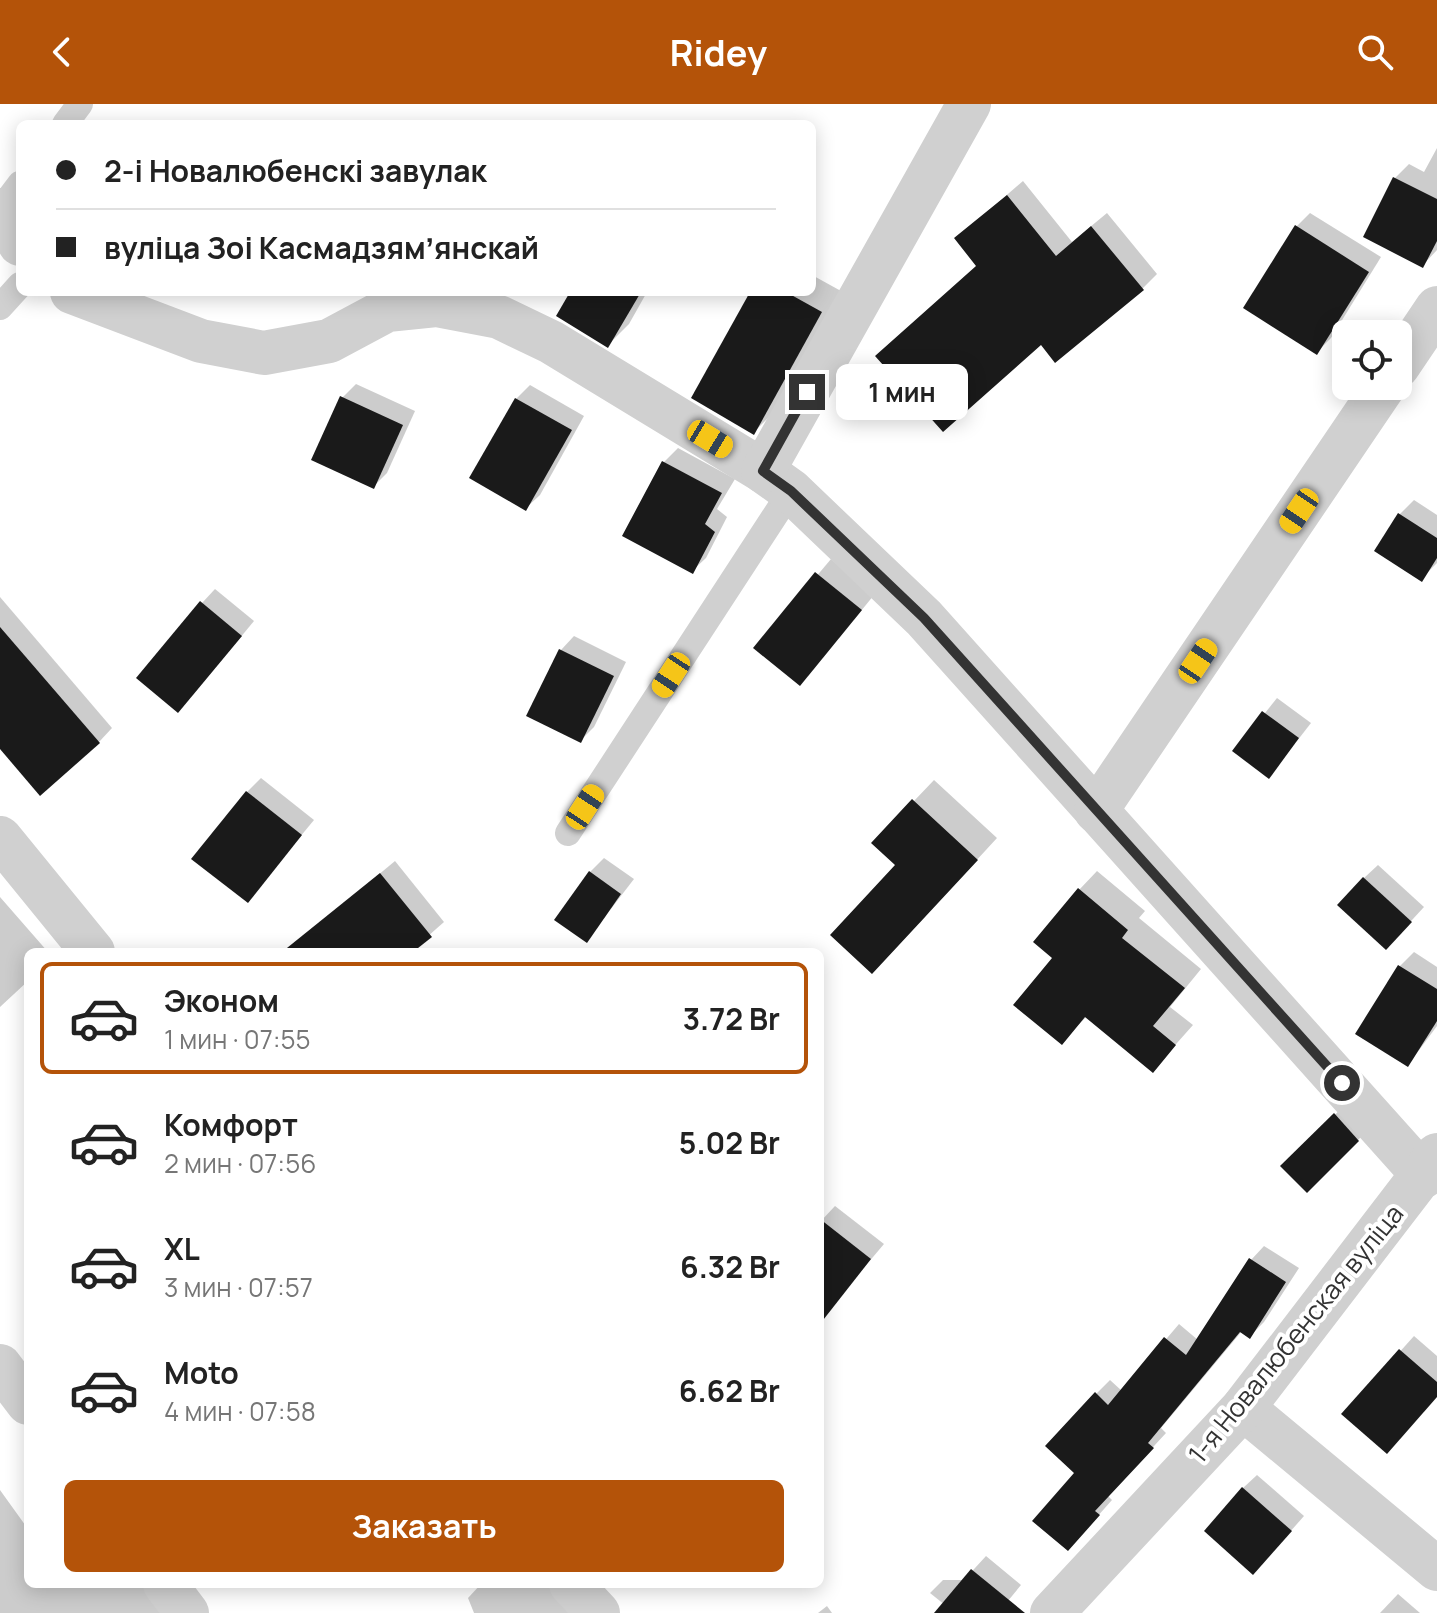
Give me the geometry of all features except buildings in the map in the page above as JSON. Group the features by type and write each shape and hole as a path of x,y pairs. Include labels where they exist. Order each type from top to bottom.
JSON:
{"street":[{"path":"777,481 969,104"},
{"path":"0,210 16,237"},
{"path":"83,296 201,341 264,353 329,341 387,310 436,305 499,317 551,342 777,481 924,618 1096,811 1430,1165"},
{"path":"1412,345 1437,308"},
{"path":"1096,811 1375,400"},
{"path":"0,838 90,948"},
{"name":"1-я Новалюбенская вуліца","path":"1052,1613 1243,1408 1430,1165"},
{"path":"0,1366 24,1398"},
{"path":"1243,1408 1437,1569"},
{"path":"168,1588 187,1613"},
{"path":"575,1588 598,1613"}],"lane":[{"path":"0,210 16,189"},
{"path":"0,307 16,289"},
{"path":"568,833 777,481"}],"route":[{"path":"807,392 763,471 791,491 924,618 1342,1083"}]}
